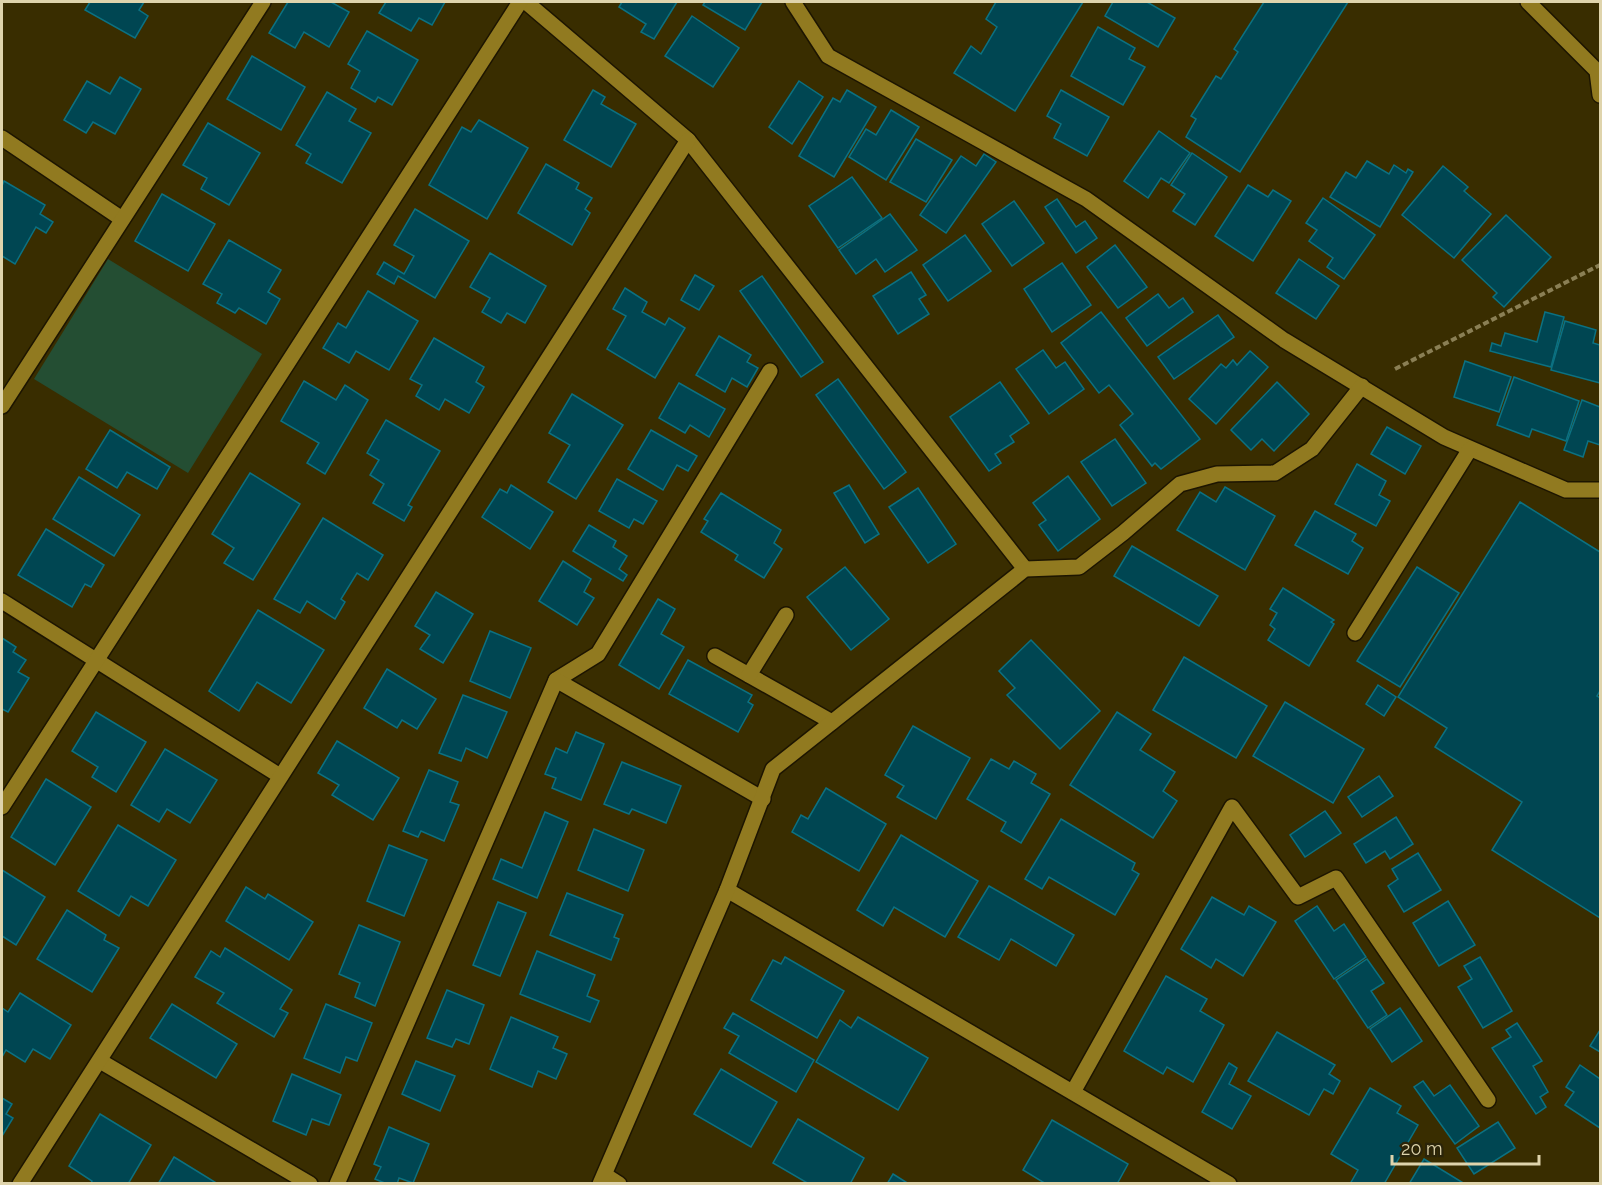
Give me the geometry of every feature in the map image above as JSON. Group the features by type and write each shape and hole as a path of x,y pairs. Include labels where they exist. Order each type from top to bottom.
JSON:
{"street":[{"path":"2,406 263,2"},
{"path":"2,807 520,2"},
{"path":"526,2 688,140 1025,570"},
{"path":"793,2 828,56 1086,199 1284,340 1444,437 1566,490 1600,490"},
{"path":"1528,2 1599,70 1600,95"},
{"path":"2,138 122,219"},
{"path":"20,1184 688,140"},
{"path":"337,1184 556,680 598,654 770,371"},
{"path":"619,1184 602,1179 727,890 773,769 1025,570 1079,567 1180,484 1217,474 1275,473 1312,449 1362,386"},
{"path":"1355,633 1470,449"},
{"path":"2,601 280,776"},
{"path":"749,675 786,615"},
{"path":"715,656 832,722"},
{"path":"556,680 763,799"},
{"path":"1073,1092 1233,807 1298,897 1336,878 1488,1100"},
{"path":"727,890 1229,1184"},
{"path":"100,1061 310,1184"}],"path":[{"path":"1362,386 1600,265"}],"green space":[{"path":"108,259 262,354 188,473 34,379"}],"building":[{"path":"90,2 144,2 139,10 148,16 135,38 85,10"},
{"path":"288,2 331,2 349,12 329,47 304,32 295,48 269,33"},
{"path":"386,2 445,2 432,25 419,18 411,31 379,13"},
{"path":"622,2 677,2 654,39 641,32 646,24 619,7"},
{"path":"705,2 762,2 745,30 703,5"},
{"path":"996,2 1083,2 1015,111 954,73 971,46 981,54 997,27 986,19"},
{"path":"1113,2 1147,2 1175,18 1158,47 1105,16"},
{"path":"1264,2 1348,2 1240,172 1186,137 1196,119 1191,116 1216,76 1221,79 1238,52 1234,49"},
{"path":"692,16 739,48 713,87 665,56"},
{"path":"1098,27 1135,48 1129,59 1145,67 1123,105 1071,76"},
{"path":"367,31 418,60 392,105 378,97 375,102 351,88 360,71 348,64"},
{"path":"252,56 305,87 281,130 227,99"},
{"path":"120,77 141,89 115,134 93,122 86,133 64,120 87,81 110,94"},
{"path":"799,81 823,97 792,144 769,127"},
{"path":"593,90 605,97 601,104 636,124 611,167 564,140"},
{"path":"847,90 876,107 834,177 799,156 833,98 840,102"},
{"path":"1061,90 1109,117 1087,156 1054,138 1061,124 1047,116"},
{"path":"327,92 356,109 349,121 371,133 342,183 306,163 311,154 296,145"},
{"path":"891,110 919,127 886,180 849,157 866,129 876,135"},
{"path":"479,120 528,148 487,219 429,185 462,127 471,132"},
{"path":"208,123 260,153 229,205 201,189 207,178 183,165"},
{"path":"1159,131 1190,153 1169,183 1161,178 1148,198 1124,181"},
{"path":"916,139 952,160 926,202 890,182"},
{"path":"1192,153 1227,177 1195,225 1173,211 1185,194 1171,185"},
{"path":"984,154 996,162 946,233 920,215 961,156 976,166"},
{"path":"1367,161 1389,174 1394,165 1406,173 1408,169 1413,172 1380,227 1330,197 1346,172 1356,178"},
{"path":"546,164 579,183 576,189 592,198 585,209 590,213 572,245 518,213"},
{"path":"1443,166 1468,187 1464,191 1491,214 1454,258 1402,215"},
{"path":"852,177 882,218 838,248 809,206"},
{"path":"4,181 45,205 40,214 53,222 46,233 36,227 15,264 2,256 2,186"},
{"path":"1248,185 1268,197 1273,190 1291,201 1253,261 1215,236"},
{"path":"162,194 215,224 188,271 135,241"},
{"path":"1323,198 1375,235 1344,279 1327,267 1333,258 1309,241 1317,230 1306,223"},
{"path":"1057,199 1076,227 1085,221 1097,238 1076,253 1045,207"},
{"path":"1014,201 1044,243 1012,266 982,224"},
{"path":"415,209 469,241 435,298 398,276 394,284 377,274 384,262 404,274 414,256 394,245"},
{"path":"890,214 917,250 885,272 876,259 856,274 839,250"},
{"path":"1506,215 1551,257 1504,307 1493,297 1497,293 1462,260"},
{"path":"965,235 991,271 948,301 923,265"},
{"path":"229,240 281,270 268,292 280,299 266,324 239,308 235,313 217,303 222,294 203,284"},
{"path":"1115,245 1147,287 1118,308 1087,267"},
{"path":"490,253 546,286 525,323 507,313 501,323 482,312 490,298 470,287"},
{"path":"1299,259 1339,286 1316,319 1276,293"},
{"path":"1062,263 1091,305 1052,332 1024,289"},
{"path":"911,272 926,295 919,299 929,314 898,334 873,296"},
{"path":"695,275 714,286 699,310 681,300"},
{"path":"762,276 823,362 801,377 740,291"},
{"path":"625,288 647,302 642,312 665,325 669,318 685,328 655,378 607,349 626,316 613,309"},
{"path":"368,291 418,321 389,370 356,351 349,363 323,348 338,323 346,328"},
{"path":"1158,294 1169,308 1183,298 1193,312 1147,346 1126,318"},
{"path":"1101,312 1200,439 1161,469 1155,463 1152,466 1120,425 1133,414 1109,385 1099,393 1061,343"},
{"path":"1545,312 1564,317 1551,367 1490,351 1492,343 1501,346 1505,333 1537,342"},
{"path":"1218,315 1234,337 1174,379 1158,357"},
{"path":"1565,321 1596,330 1593,343 1600,345 1600,383 1551,370"},
{"path":"719,336 751,355 747,362 758,368 747,387 732,378 725,392 696,375"},
{"path":"434,338 484,367 476,382 484,387 469,413 445,399 439,410 416,396 422,385 410,379"},
{"path":"1043,350 1056,368 1065,362 1084,389 1049,414 1016,369"},
{"path":"1250,351 1268,367 1216,424 1189,399 1221,364 1226,368 1233,360 1237,365"},
{"path":"1465,361 1511,377 1499,412 1454,397"},
{"path":"1514,377 1579,401 1566,441 1532,429 1529,437 1497,425"},
{"path":"838,379 906,472 884,489 816,395"},
{"path":"304,381 336,400 345,385 368,400 325,474 307,463 319,443 281,421"},
{"path":"1000,382 1029,423 1010,436 1014,442 995,454 1001,463 989,471 950,417"},
{"path":"1277,382 1309,414 1274,451 1262,439 1251,450 1231,430"},
{"path":"679,383 725,409 709,437 690,425 685,433 659,418"},
{"path":"572,394 623,425 576,499 548,482 570,445 549,433"},
{"path":"1582,400 1600,407 1600,445 1588,441 1583,457 1564,450"},
{"path":"386,420 440,451 408,505 412,507 404,521 373,503 384,484 370,475 379,460 367,453"},
{"path":"1387,427 1421,446 1405,474 1371,454"},
{"path":"110,430 170,467 157,489 127,472 117,488 86,469"},
{"path":"651,430 697,456 688,471 677,465 663,490 628,469"},
{"path":"1115,439 1146,483 1112,506 1081,462"},
{"path":"1357,464 1386,481 1379,495 1390,501 1376,526 1335,504"},
{"path":"250,473 300,504 253,580 224,563 234,548 212,534"},
{"path":"1068,476 1100,519 1058,551 1039,525 1046,520 1033,503"},
{"path":"79,477 140,515 114,556 53,519"},
{"path":"617,479 657,501 643,524 634,519 629,528 599,511"},
{"path":"511,485 553,512 530,549 482,517 500,489 507,493"},
{"path":"849,485 879,534 865,543 834,493"},
{"path":"1225,487 1275,516 1245,570 1177,530 1200,492 1216,502"},
{"path":"918,488 956,544 928,563 889,507"},
{"path":"721,493 781,530 774,543 782,549 764,578 735,560 738,555 701,532 708,521 704,519"},
{"path":"1520,502 1600,552 1600,691 1597,696 1600,698 1600,918 1492,850 1522,802 1435,747 1447,728 1398,697"},
{"path":"1315,511 1356,534 1352,541 1363,548 1348,574 1295,545"},
{"path":"323,518 383,555 368,580 357,573 341,599 345,602 335,619 307,601 300,613 274,599"},
{"path":"589,525 616,541 613,547 627,556 619,569 627,575 623,581 573,551"},
{"path":"46,529 104,565 91,587 85,584 72,607 18,575"},
{"path":"1132,546 1218,596 1199,626 1114,576"},
{"path":"563,561 591,579 584,592 594,598 577,625 539,601"},
{"path":"845,567 889,619 851,650 807,597"},
{"path":"1417,567 1459,593 1400,687 1357,661"},
{"path":"1283,588 1334,620 1331,622 1334,624 1309,666 1268,640 1275,629 1270,625 1277,613 1270,609"},
{"path":"436,592 473,614 443,663 420,649 430,635 415,626"},
{"path":"658,599 675,609 661,634 684,647 659,689 619,665"},
{"path":"258,610 324,650 291,703 257,682 239,711 209,691"},
{"path":"490,631 531,648 510,698 470,681"},
{"path":"2,638 16,647 13,652 26,660 18,672 29,678 8,712 2,709"},
{"path":"1031,640 1100,711 1060,749 1007,695 1015,688 999,671"},
{"path":"1184,657 1267,706 1236,758 1153,710"},
{"path":"688,660 752,695 748,702 753,705 738,732 669,694"},
{"path":"387,669 436,699 417,729 402,720 397,728 364,708"},
{"path":"1378,685 1396,697 1384,716 1366,704"},
{"path":"463,695 507,712 487,758 466,748 461,761 439,753"},
{"path":"1285,702 1364,749 1333,803 1253,756"},
{"path":"96,712 146,742 116,792 92,777 98,767 72,751"},
{"path":"1117,712 1151,734 1140,750 1175,772 1163,791 1177,801 1153,838 1070,785"},
{"path":"913,726 970,758 936,819 897,797 904,786 885,775"},
{"path":"576,732 604,744 581,800 552,788 556,778 545,774 556,748 567,753"},
{"path":"337,741 399,778 373,820 332,795 339,785 318,773"},
{"path":"165,749 217,780 190,823 167,809 159,822 131,805"},
{"path":"991,759 1009,769 1014,761 1036,774 1031,783 1050,794 1021,843 1001,831 1006,822 967,799"},
{"path":"622,762 681,786 666,823 632,809 629,814 604,804"},
{"path":"429,770 458,782 450,802 459,805 444,841 421,831 418,837 403,831"},
{"path":"1379,776 1393,796 1362,817 1348,797"},
{"path":"46,779 91,807 55,865 11,837"},
{"path":"826,788 886,824 859,871 792,832 801,815 808,819"},
{"path":"1325,811 1341,833 1305,857 1290,835"},
{"path":"545,812 568,822 537,898 493,879 501,859 522,868"},
{"path":"1396,817 1413,844 1390,859 1385,851 1366,863 1354,844"},
{"path":"1061,819 1135,863 1132,870 1139,874 1115,915 1049,877 1042,889 1025,879"},
{"path":"118,825 176,860 148,906 131,896 119,916 78,891"},
{"path":"594,829 644,850 628,891 578,870"},
{"path":"901,835 978,881 945,937 894,907 883,926 857,910"},
{"path":"389,845 427,860 404,916 367,901"},
{"path":"1418,853 1441,890 1404,912 1388,886 1398,879 1392,869"},
{"path":"2,870 45,897 16,945 2,936"},
{"path":"989,886 1074,935 1056,966 1011,939 999,960 958,937"},
{"path":"246,887 265,899 268,894 313,922 289,960 226,921"},
{"path":"567,893 623,915 614,937 619,939 611,960 550,935"},
{"path":"1212,897 1244,915 1249,906 1276,922 1243,976 1216,959 1211,968 1181,949"},
{"path":"1448,901 1475,945 1439,966 1413,923"},
{"path":"498,902 526,913 500,976 473,965"},
{"path":"1317,906 1334,931 1344,924 1366,957 1334,979 1295,921"},
{"path":"67,910 106,935 104,940 119,948 92,992 37,959"},
{"path":"359,925 400,942 375,1006 355,997 360,983 339,974"},
{"path":"225,948 292,990 280,1009 288,1013 274,1037 217,1003 224,993 195,977 211,951 220,957"},
{"path":"537,951 595,975 587,996 599,1001 590,1022 520,994"},
{"path":"785,957 844,991 817,1038 751,1000 773,960 781,964"},
{"path":"1480,957 1512,1011 1483,1028 1458,987 1472,979 1464,966"},
{"path":"1367,959 1384,983 1371,991 1387,1015 1368,1028 1336,980"},
{"path":"1166,976 1207,999 1200,1011 1224,1025 1193,1082 1167,1067 1163,1074 1124,1051"},
{"path":"447,990 484,1005 469,1044 456,1039 452,1047 427,1038"},
{"path":"20,993 71,1025 50,1059 33,1049 25,1062 6,1050 2,1057 2,1008 8,1012"},
{"path":"172,1004 237,1044 216,1078 150,1038"},
{"path":"326,1004 372,1023 357,1061 346,1057 340,1073 304,1058"},
{"path":"1400,1008 1422,1041 1392,1062 1370,1029"},
{"path":"733,1013 814,1060 796,1092 729,1053 739,1036 724,1028"},
{"path":"511,1017 558,1037 553,1048 567,1054 556,1079 538,1071 532,1087 490,1069"},
{"path":"858,1017 928,1058 898,1110 816,1062 840,1020 851,1028"},
{"path":"1517,1023 1542,1061 1533,1066 1548,1092 1540,1097 1546,1107 1536,1114 1492,1048 1511,1037 1506,1030"},
{"path":"1600,1030 1600,1052 1590,1046"},
{"path":"1277,1032 1335,1065 1329,1074 1340,1081 1333,1094 1324,1089 1309,1115 1248,1081"},
{"path":"416,1061 455,1076 440,1111 402,1094"},
{"path":"1229,1063 1237,1068 1229,1084 1251,1096 1232,1129 1202,1112"},
{"path":"1580,1065 1600,1079 1600,1128 1565,1105 1574,1092 1566,1087"},
{"path":"721,1069 777,1102 751,1147 694,1114"},
{"path":"292,1074 341,1095 329,1125 312,1119 306,1135 273,1121"},
{"path":"1423,1081 1434,1096 1450,1085 1479,1126 1455,1144 1414,1087"},
{"path":"1370,1088 1401,1106 1397,1113 1418,1125 1384,1184 1350,1184 1358,1170 1331,1154"},
{"path":"2,1098 12,1104 6,1114 13,1118 2,1136"},
{"path":"100,1114 151,1145 128,1184 91,1184 92,1181 69,1166"},
{"path":"798,1119 864,1158 850,1184 809,1184 773,1163"},
{"path":"1052,1120 1128,1164 1117,1184 1046,1184 1023,1170"},
{"path":"1498,1122 1515,1148 1474,1174 1457,1148"},
{"path":"389,1127 429,1144 413,1183 399,1178 397,1184 387,1184 375,1179 381,1167 374,1164"},
{"path":"174,1157 218,1184 158,1184"},
{"path":"1424,1159 1465,1184 1409,1184"},
{"path":"893,1174 909,1184 887,1184"}]}
